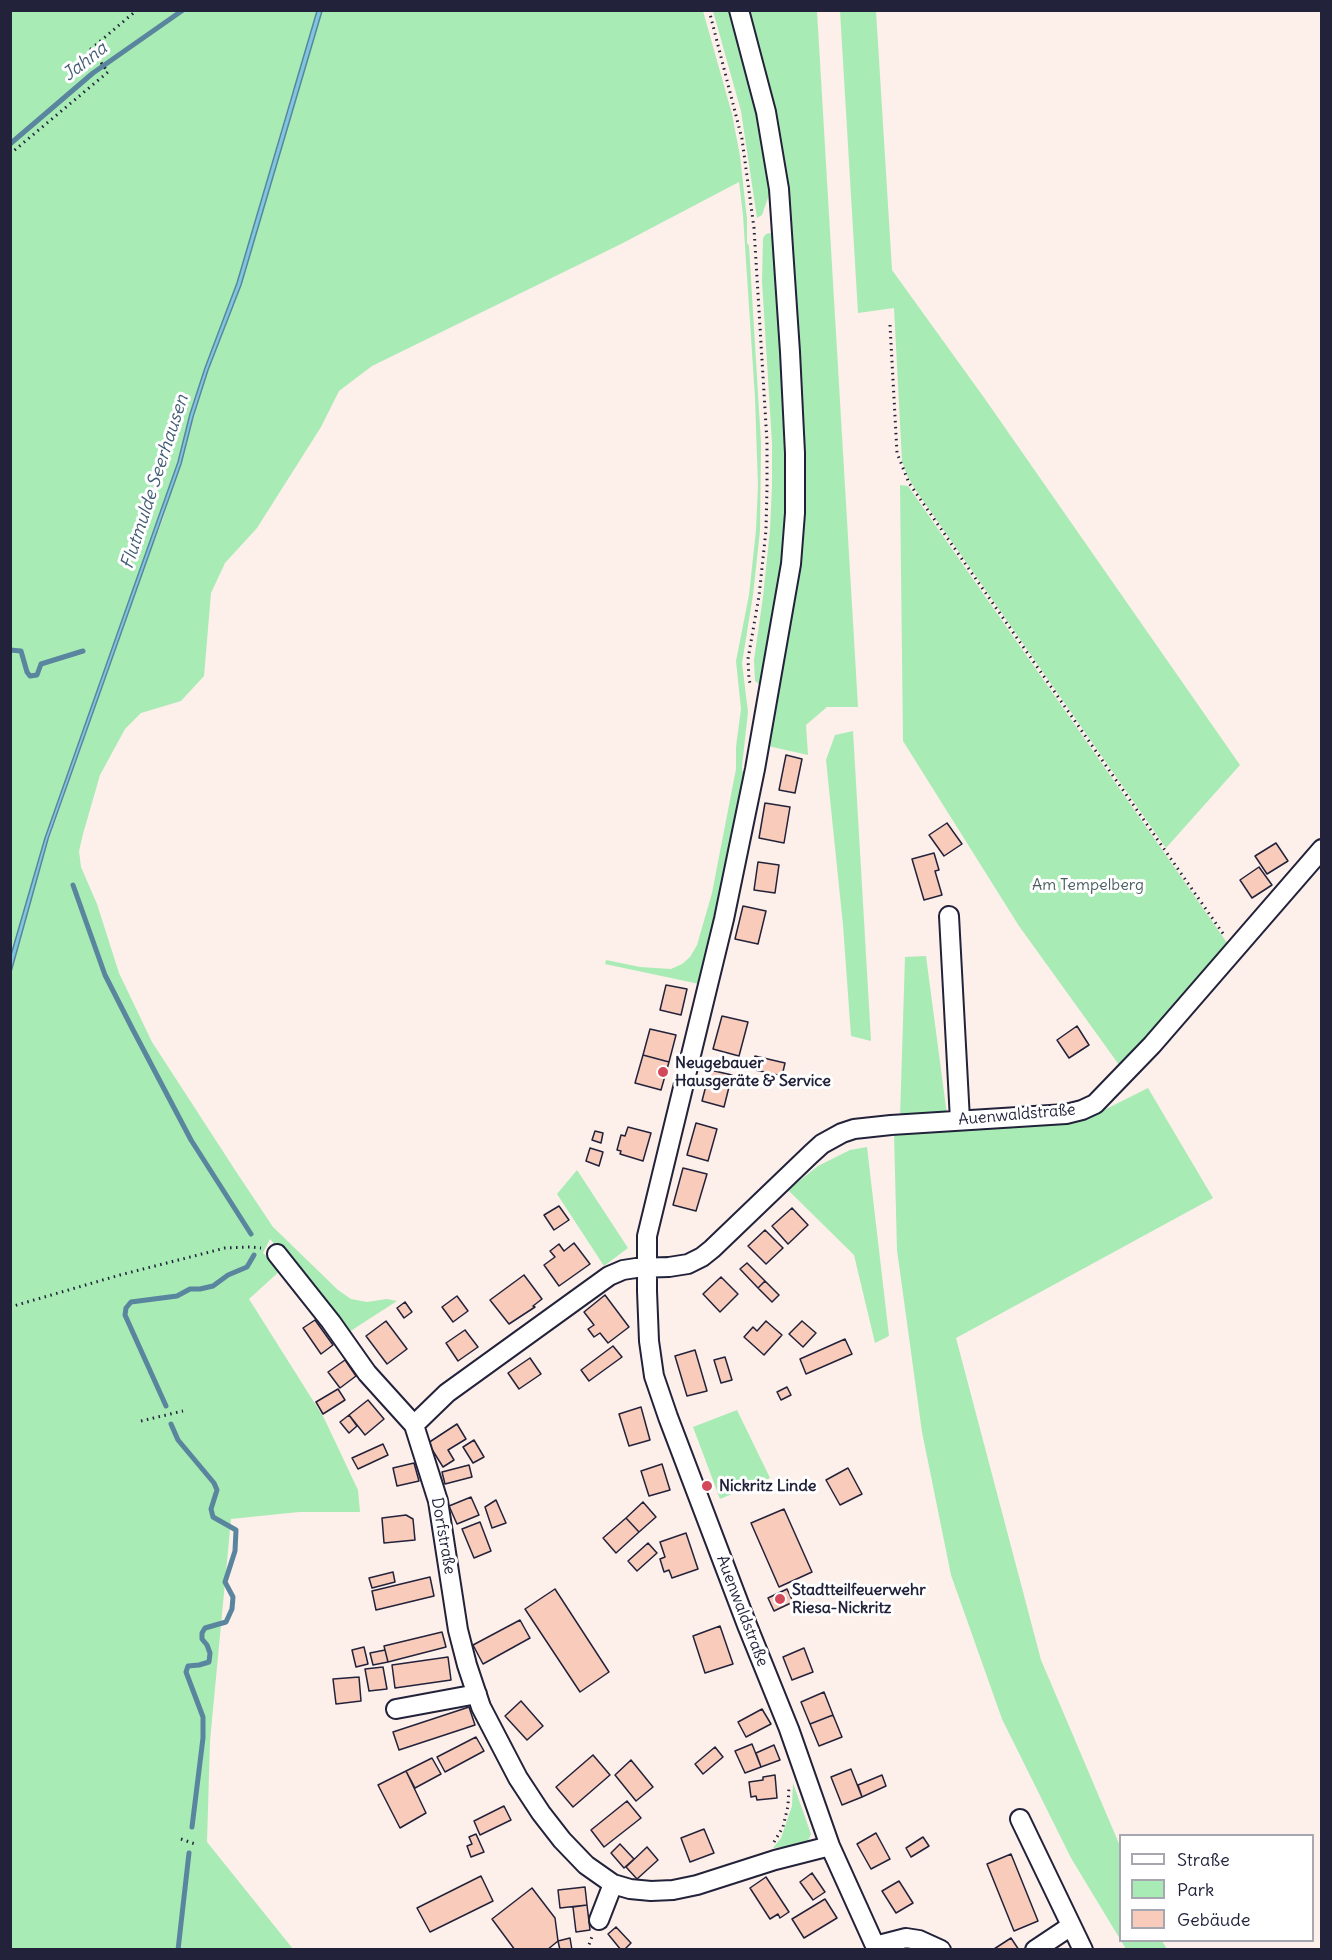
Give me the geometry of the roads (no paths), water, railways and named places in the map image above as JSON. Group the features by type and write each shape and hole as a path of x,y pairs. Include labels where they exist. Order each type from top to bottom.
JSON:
{"street":[{"name":"Auenwaldstraße","path":"739,10 766,112 779,189 796,480 791,564 754,770 724,919 647,1236 649,1341 654,1376 724,1564 799,1757 830,1846 876,1948 906,1938 919,1940 941,1950"},
{"name":"Auenwaldstraße","path":"647,1267 688,1264 702,1257 822,1144 842,1132 854,1128 1066,1114 1095,1104 1152,1045 1322,849"},
{"path":"949,916 960,1120"},
{"path":"277,1254 331,1322 367,1373 414,1425 447,1393 609,1276 623,1270 647,1267"},
{"name":"Dorfstraße","path":"414,1425 438,1501 458,1630 466,1665 477,1694 501,1746 542,1813 562,1840 586,1865 613,1884 640,1890 673,1890 830,1846"},
{"path":"396,1708 477,1694"},
{"path":"1020,1819 1083,1950"},
{"path":"599,1920 613,1884"},
{"path":"1035,1950 1071,1926"}],"water":[{"path":"317,11 322,11 241,285 208,370 181,464 48,839 11,972 11,955 45,838 178,462 205,368 237,283"}],"waterway":[{"name":"Jahna","path":"10,144 93,73 183,10"},
{"path":"10,650 21,651 30,676 37,675 41,664 83,651"},
{"path":"73,885 105,975 132,1028 191,1140 251,1234"},
{"path":"166,1406 125,1315 126,1308 131,1302 177,1296 190,1289 213,1286 228,1275 247,1267 254,1255"},
{"path":"171,1424 178,1440 214,1483 217,1490 211,1509 213,1517 236,1530 235,1551 225,1582 233,1597 232,1609 226,1622 205,1628 202,1633 202,1639 210,1653 209,1662 188,1666 186,1672 203,1717 203,1738 192,1827"},
{"path":"178,1950 189,1853"}],"place":[{"name":"Neugebauer Hausgeräte & Service","path":"663,1072"},
{"name":"Nickritz Linde","path":"707,1486"},
{"name":"Stadtteilfeuerwehr Riesa-Nickritz","path":"780,1599"}],"water label":[{"name":"Flutmulde Seerhausen","path":"155,482"}],"park label":[{"name":"Am Tempelberg","path":"1088,885"}]}
